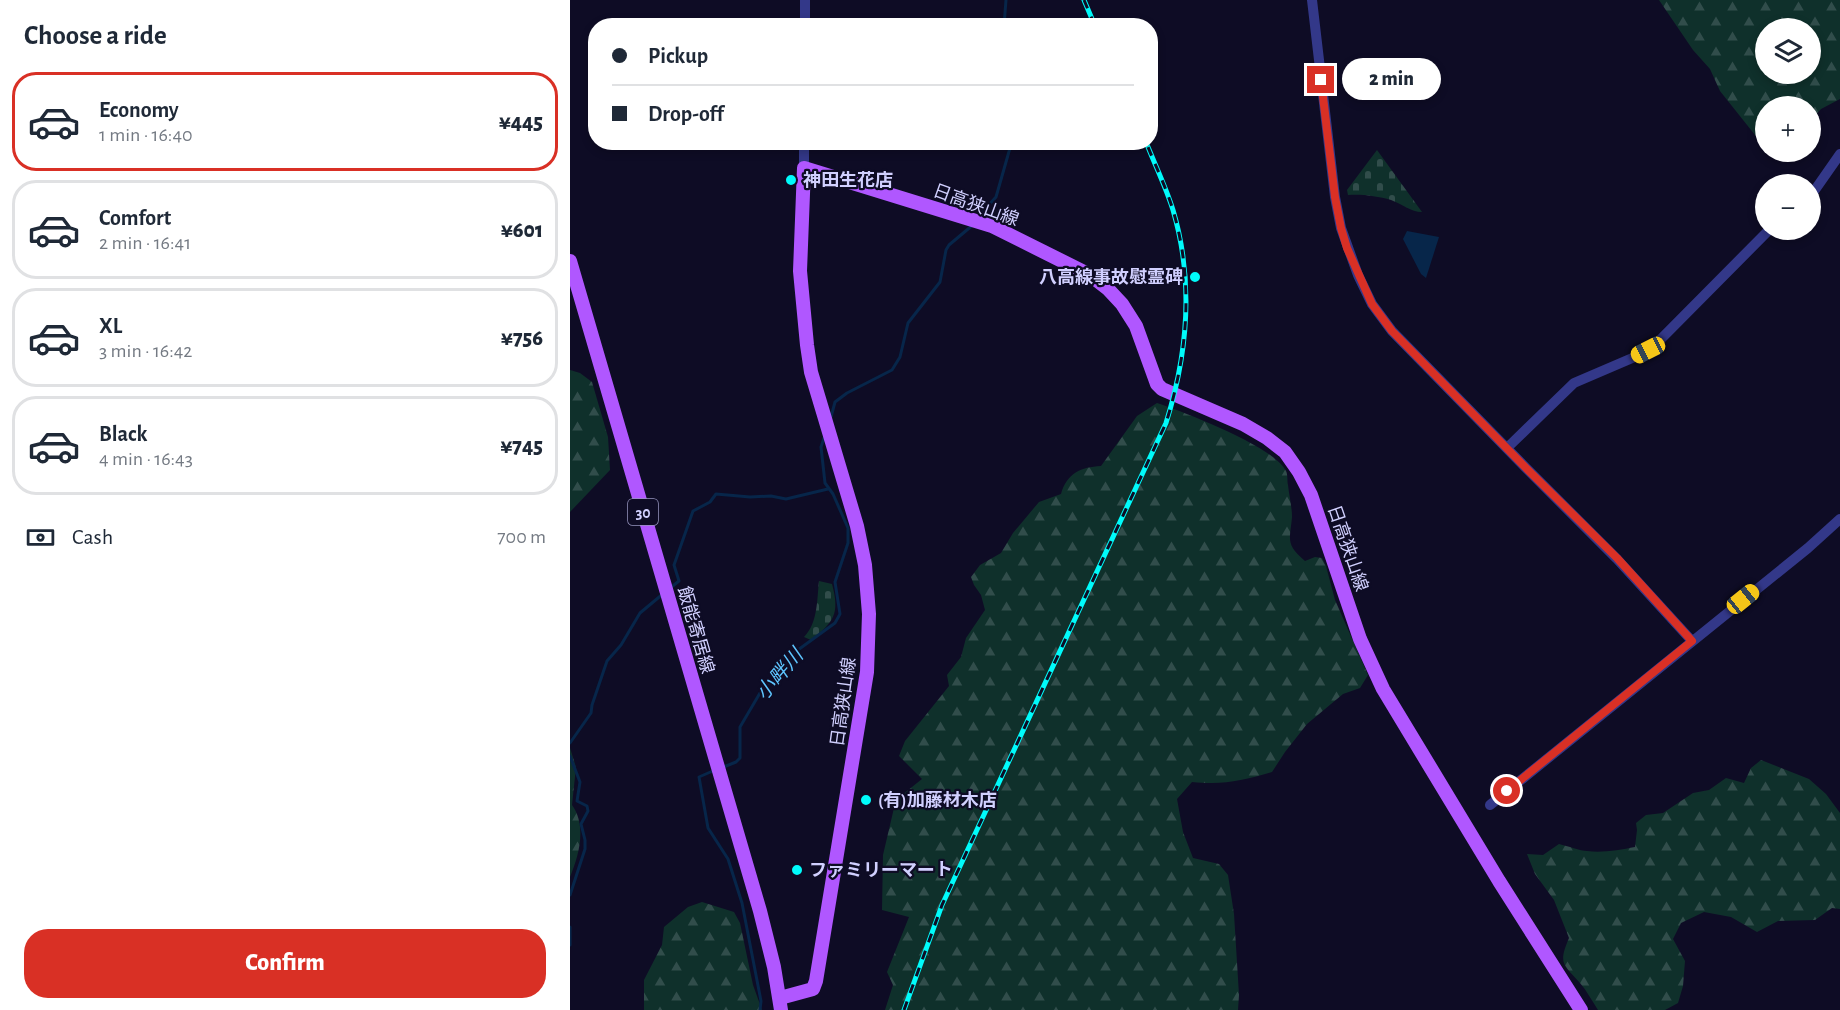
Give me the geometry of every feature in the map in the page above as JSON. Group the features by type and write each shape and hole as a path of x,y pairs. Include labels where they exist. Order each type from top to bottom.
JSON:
{"main road":[{"name":"日高狭山線","path":"781,1004 813,989 816,981 867,672 869,614 865,565 856,521 811,372 804,324 800,260 804,168 976,221 1029,244 1096,279 1122,304 1136,326 1157,384 1162,389 1244,424 1285,452 1311,495 1360,639 1383,689 1499,881 1581,1010"},
{"name":"飯能寄居線","path":"570,261 760,911 781,1004"}],"street":[{"path":"805,0 805,18"},
{"path":"1312,0 1335,197 1341,228 1358,275 1372,304 1392,331 1617,558 1692,641"},
{"path":"804,150 804,168"},
{"path":"1821,181 1840,154"},
{"path":"1507,448 1574,383 1637,356 1656,344 1759,240"},
{"path":"1490,805 1808,548 1840,519"}],"green space":[{"path":"1659,0 1840,0 1840,99 1821,109 1821,96 1755,96 1755,135 1720,91 1710,69 1693,50"},
{"path":"1377,150 1422,212 1375,196 1348,195 1347,190"},
{"path":"570,370 580,373 592,382 608,437 610,470 570,512"},
{"path":"1157,403 1207,422 1247,441 1278,462 1286,471 1292,513 1290,541 1292,546 1305,561 1315,557 1322,558 1335,600 1368,675 1360,688 1343,694 1307,724 1272,772 1232,782 1192,782 1177,799 1183,832 1193,858 1219,864 1228,875 1234,914 1238,1010 885,1010 893,985 887,972 909,917 882,910 883,855 894,808 902,795 922,779 899,756 905,741 949,686 947,675 961,657 966,638 985,610 981,595 971,577 980,565 1001,553 1013,533 1039,502 1061,494 1067,481 1076,472 1101,466 1137,416"},
{"path":"819,581 832,584 835,610 830,622 811,640 804,637 814,618"},
{"path":"570,748 576,767 572,805 579,822 580,841 570,877"},
{"path":"1761,760 1809,779 1826,794 1840,813 1840,909 1832,908 1815,920 1778,921 1757,932 1731,917 1704,912 1681,923 1673,939 1685,961 1683,986 1678,1003 1665,1010 1598,1010 1564,963 1564,953 1569,938 1554,900 1535,874 1527,854 1543,855 1559,844 1593,852 1635,847 1636,823 1646,815 1663,813 1693,793 1709,790 1726,778 1744,783 1751,768"},
{"path":"702,902 734,912 740,923 753,985 762,1010 644,1010 644,980 662,945 664,927 688,907"}],"water":[{"path":"1407,231 1439,237 1426,278 1421,274 1403,239"}],"waterway":[{"name":"小畔川","path":"1005,18 1006,0"},
{"name":"小畔川","path":"979,216 996,197 1009,150"},
{"name":"小畔川","path":"831,417 835,402 847,393 892,370 900,357 908,323 940,282 946,250 974,224"},
{"name":"小畔川","path":"721,768 740,758 740,727 760,693 784,668 791,655 835,623 840,614 835,582 848,543 848,528 833,494 825,483 821,447 825,435"},
{"path":"669,589 679,581 674,565 693,511 710,502 716,494 771,496 786,499 828,489"},
{"path":"570,743 591,713 607,661 621,645 640,613 664,593"},
{"path":"570,756 580,782 577,801 587,806 588,811 581,824 585,849 570,895"},
{"name":"小畔川","path":"715,770 699,777 708,828 728,859 742,903 761,1001 760,1010"},
{"path":"570,927 570,945"}],"railway":[{"path":"1084,0 1092,18"},
{"path":"904,1010 942,905 1166,423 1183,344 1186,290 1180,237 1173,210 1149,150"}],"place":[{"name":"神田生花店","path":"791,180"},
{"name":"八高線事故慰霊碑","path":"1195,277"},
{"name":"(有)加藤材木店","path":"866,800"},
{"name":"ファミリーマート","path":"797,870"}],"route":[{"path":"1321,80 1341,228 1358,275 1372,304 1392,331 1617,558 1692,641 1507,791"}]}
